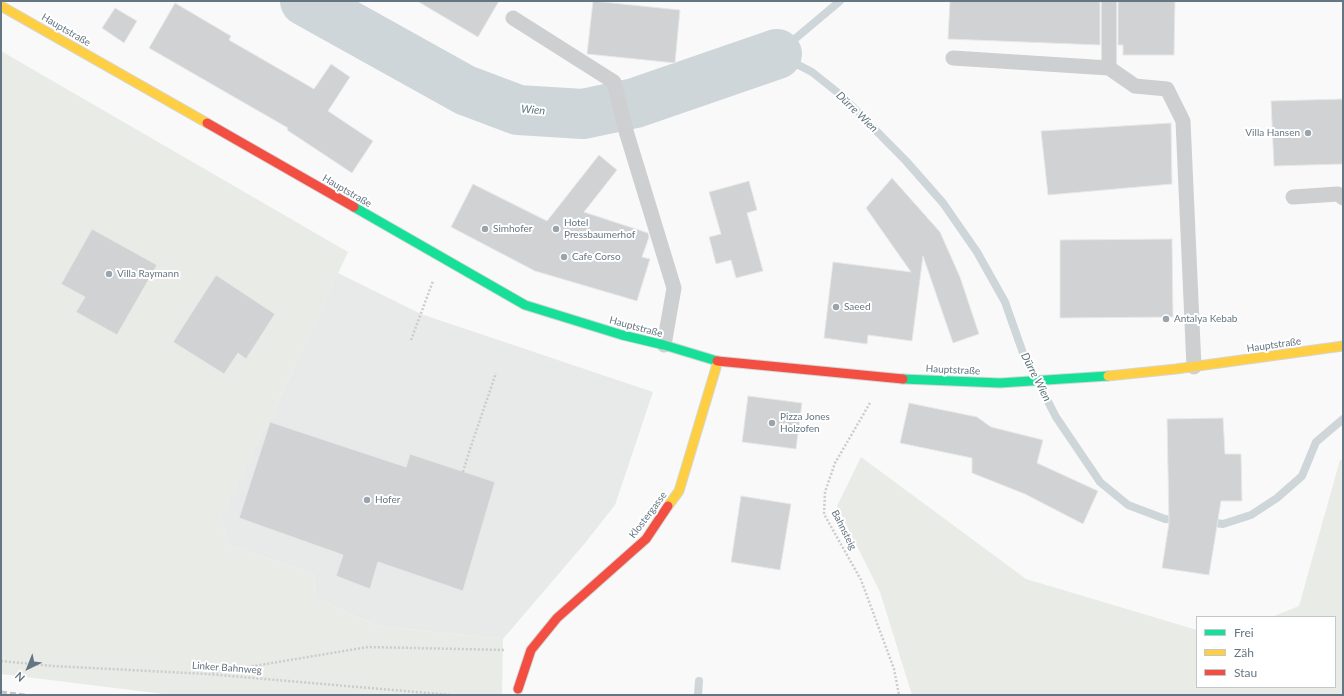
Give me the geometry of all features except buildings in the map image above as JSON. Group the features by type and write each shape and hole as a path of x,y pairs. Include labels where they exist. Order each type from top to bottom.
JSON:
{"main road":[{"name":"Hauptstraße","path":"1,6 525,305 622,335 664,345 718,361 885,378 1000,383 1087,378 1194,367 1343,346"},
{"name":"Klostergasse","path":"518,688 531,650 557,618 646,539 679,491 718,361"}],"lane":[{"path":"1109,1 1109,68"},
{"path":"513,18 614,82 626,131 674,288 664,345"},
{"path":"953,58 1109,68 1135,86 1167,89 1183,121 1194,367"},
{"path":"1293,197 1338,194 1343,198"}],"path":[{"path":"412,340 427,296"},
{"path":"463,472 496,373"},
{"name":"Bahnsteig","path":"885,378 835,463 825,492 824,514 861,580 894,669 898,695"},
{"path":"207,674 368,647 531,650"},
{"name":"Linker Bahnweg","path":"1,662 207,674 451,695"}],"shaded area":[{"path":"1,51 348,252 276,406 220,518 229,545 315,575 314,598 378,626 503,639 502,695 172,695 1,674"},
{"path":"338,273 421,314 653,392 615,505 585,543 503,639 378,626 314,598 315,575 229,545 220,518 276,406"},
{"path":"861,457 1026,579 1196,630 1196,688 1336,688 1336,616 1274,616 1299,606 1340,460 1343,460 1343,695 912,695 880,592 837,506"}],"waterway":[{"name":"Wien","path":"305,1 465,90 518,110 583,114 635,103 777,54"},
{"name":"Dürre Wien","path":"840,1 777,54 812,72 842,96 906,161 943,203 977,252 1005,302 1023,353 1056,417 1100,482 1128,505 1165,519 1179,520"},
{"name":"Dürre Wien","path":"1208,522 1223,524 1251,515 1277,498 1302,476 1316,442 1343,419"},
{"path":"698,695 699,681"}],"railway":[{"path":"1,692 25,695"}],"traffic: fast":[{"path":"354,207 525,305 622,335 664,345 717,361"},
{"path":"903,379 1000,383 1108,376"}],"traffic: slow":[{"path":"1,6 207,123"},
{"path":"1108,376 1176,369 1343,346"},
{"path":"668,506 679,491 718,361"}],"traffic: jam":[{"path":"207,123 354,207"},
{"path":"717,361 903,379"},
{"path":"518,689 531,650 557,618 646,539 668,506"}],"place":[{"name":"Villa Hansen","path":"1308,133"},
{"name":"Simhofer","path":"485,229"},
{"name":"Hotel Pressbaumerhof","path":"556,229"},
{"name":"Cafe Corso","path":"564,257"},
{"name":"Villa Raymann","path":"109,274"},
{"name":"Saeed","path":"836,307"},
{"name":"Antalya Kebab","path":"1166,319"},
{"name":"Pizza Jones Holzofen","path":"772,423"},
{"name":"Hofer","path":"367,500"}]}
